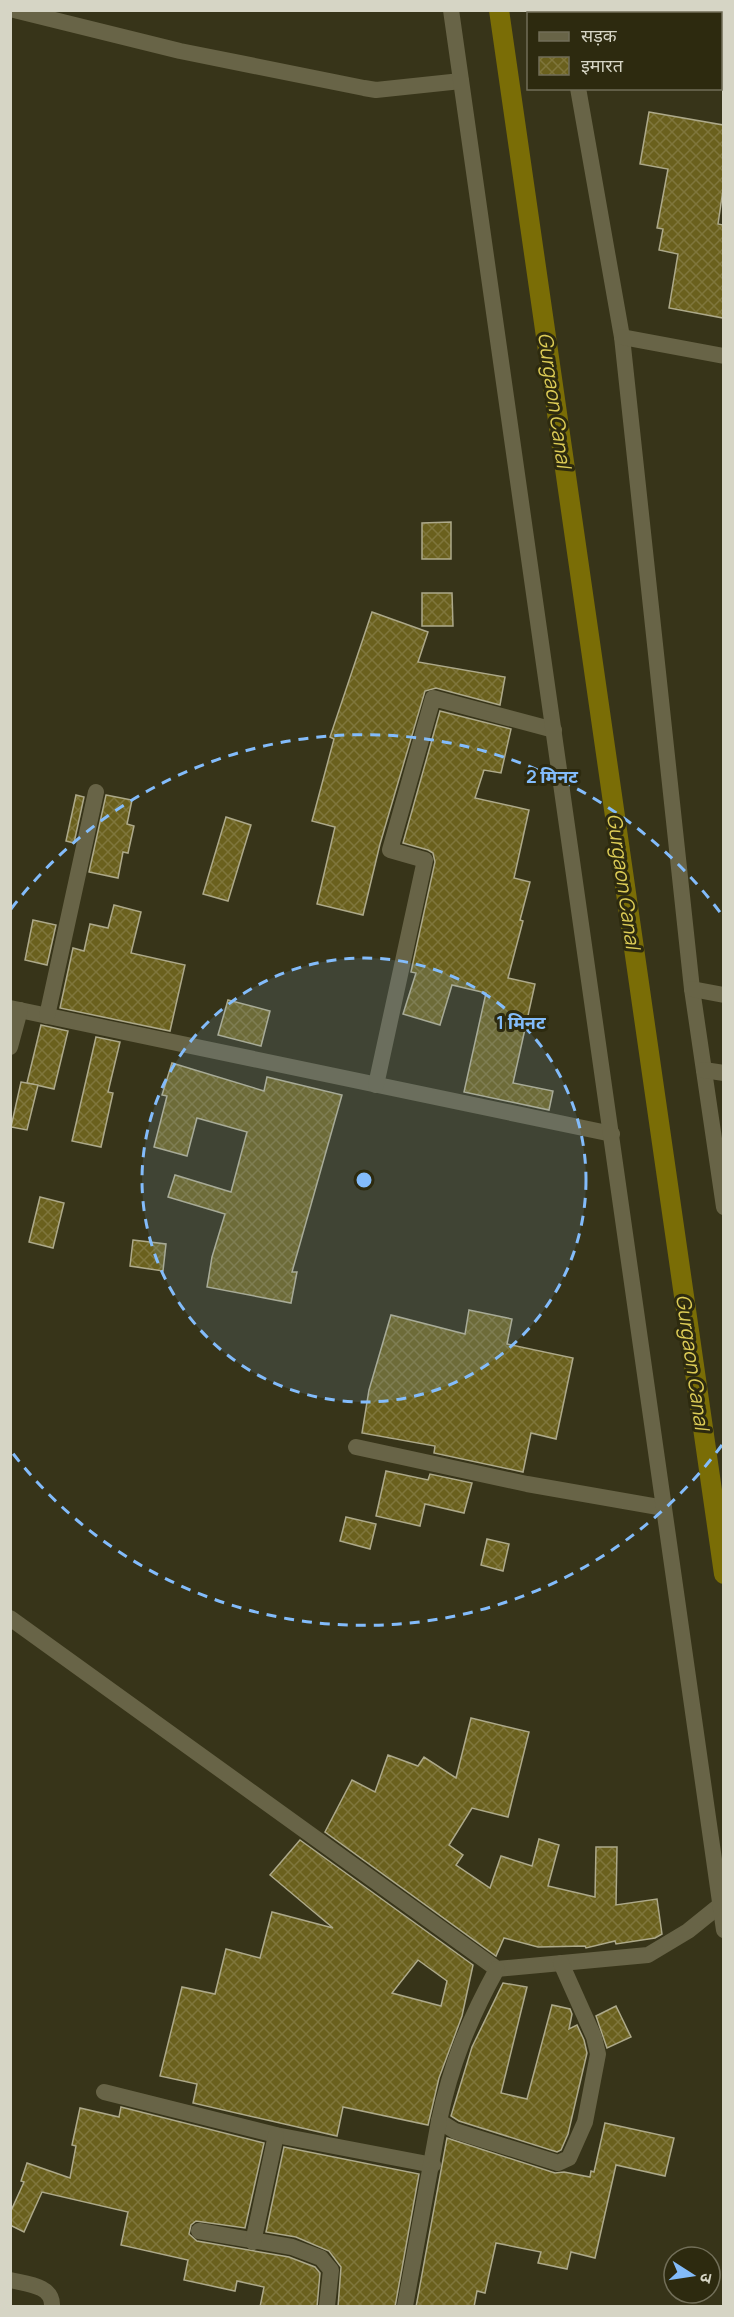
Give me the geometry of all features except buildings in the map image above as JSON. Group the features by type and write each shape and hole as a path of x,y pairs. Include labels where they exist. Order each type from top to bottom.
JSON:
{"street":[{"path":"14,10 180,51 376,90 461,81"},
{"path":"451,10 722,1903 723,1930"},
{"path":"578,90 622,337 692,989 723,1207"},
{"path":"622,337 723,356"},
{"path":"376,1085 425,860 390,850 433,698 554,730"},
{"path":"47,1016 96,792"},
{"path":"692,989 723,995"},
{"path":"10,1047 15,1009 612,1134"},
{"path":"704,1070 723,1073"},
{"path":"356,1447 527,1484 664,1508"},
{"path":"10,1618 497,1969 648,1954 688,1931 722,1903"},
{"path":"439,2121 455,2131 558,2163 569,2158 585,2122 598,2054 594,2037 561,1963"},
{"path":"405,2307 446,2090 469,2021 497,1969"},
{"path":"104,2092 276,2135 433,2165"},
{"path":"253,2242 276,2135"},
{"path":"200,2230 253,2242 292,2247 321,2258 331,2270 327,2307"},
{"path":"10,2280 46,2291 52,2299 52,2307"}],"waterway":[{"name":"Gurgaon Canal","path":"499,10 724,1574"}]}
